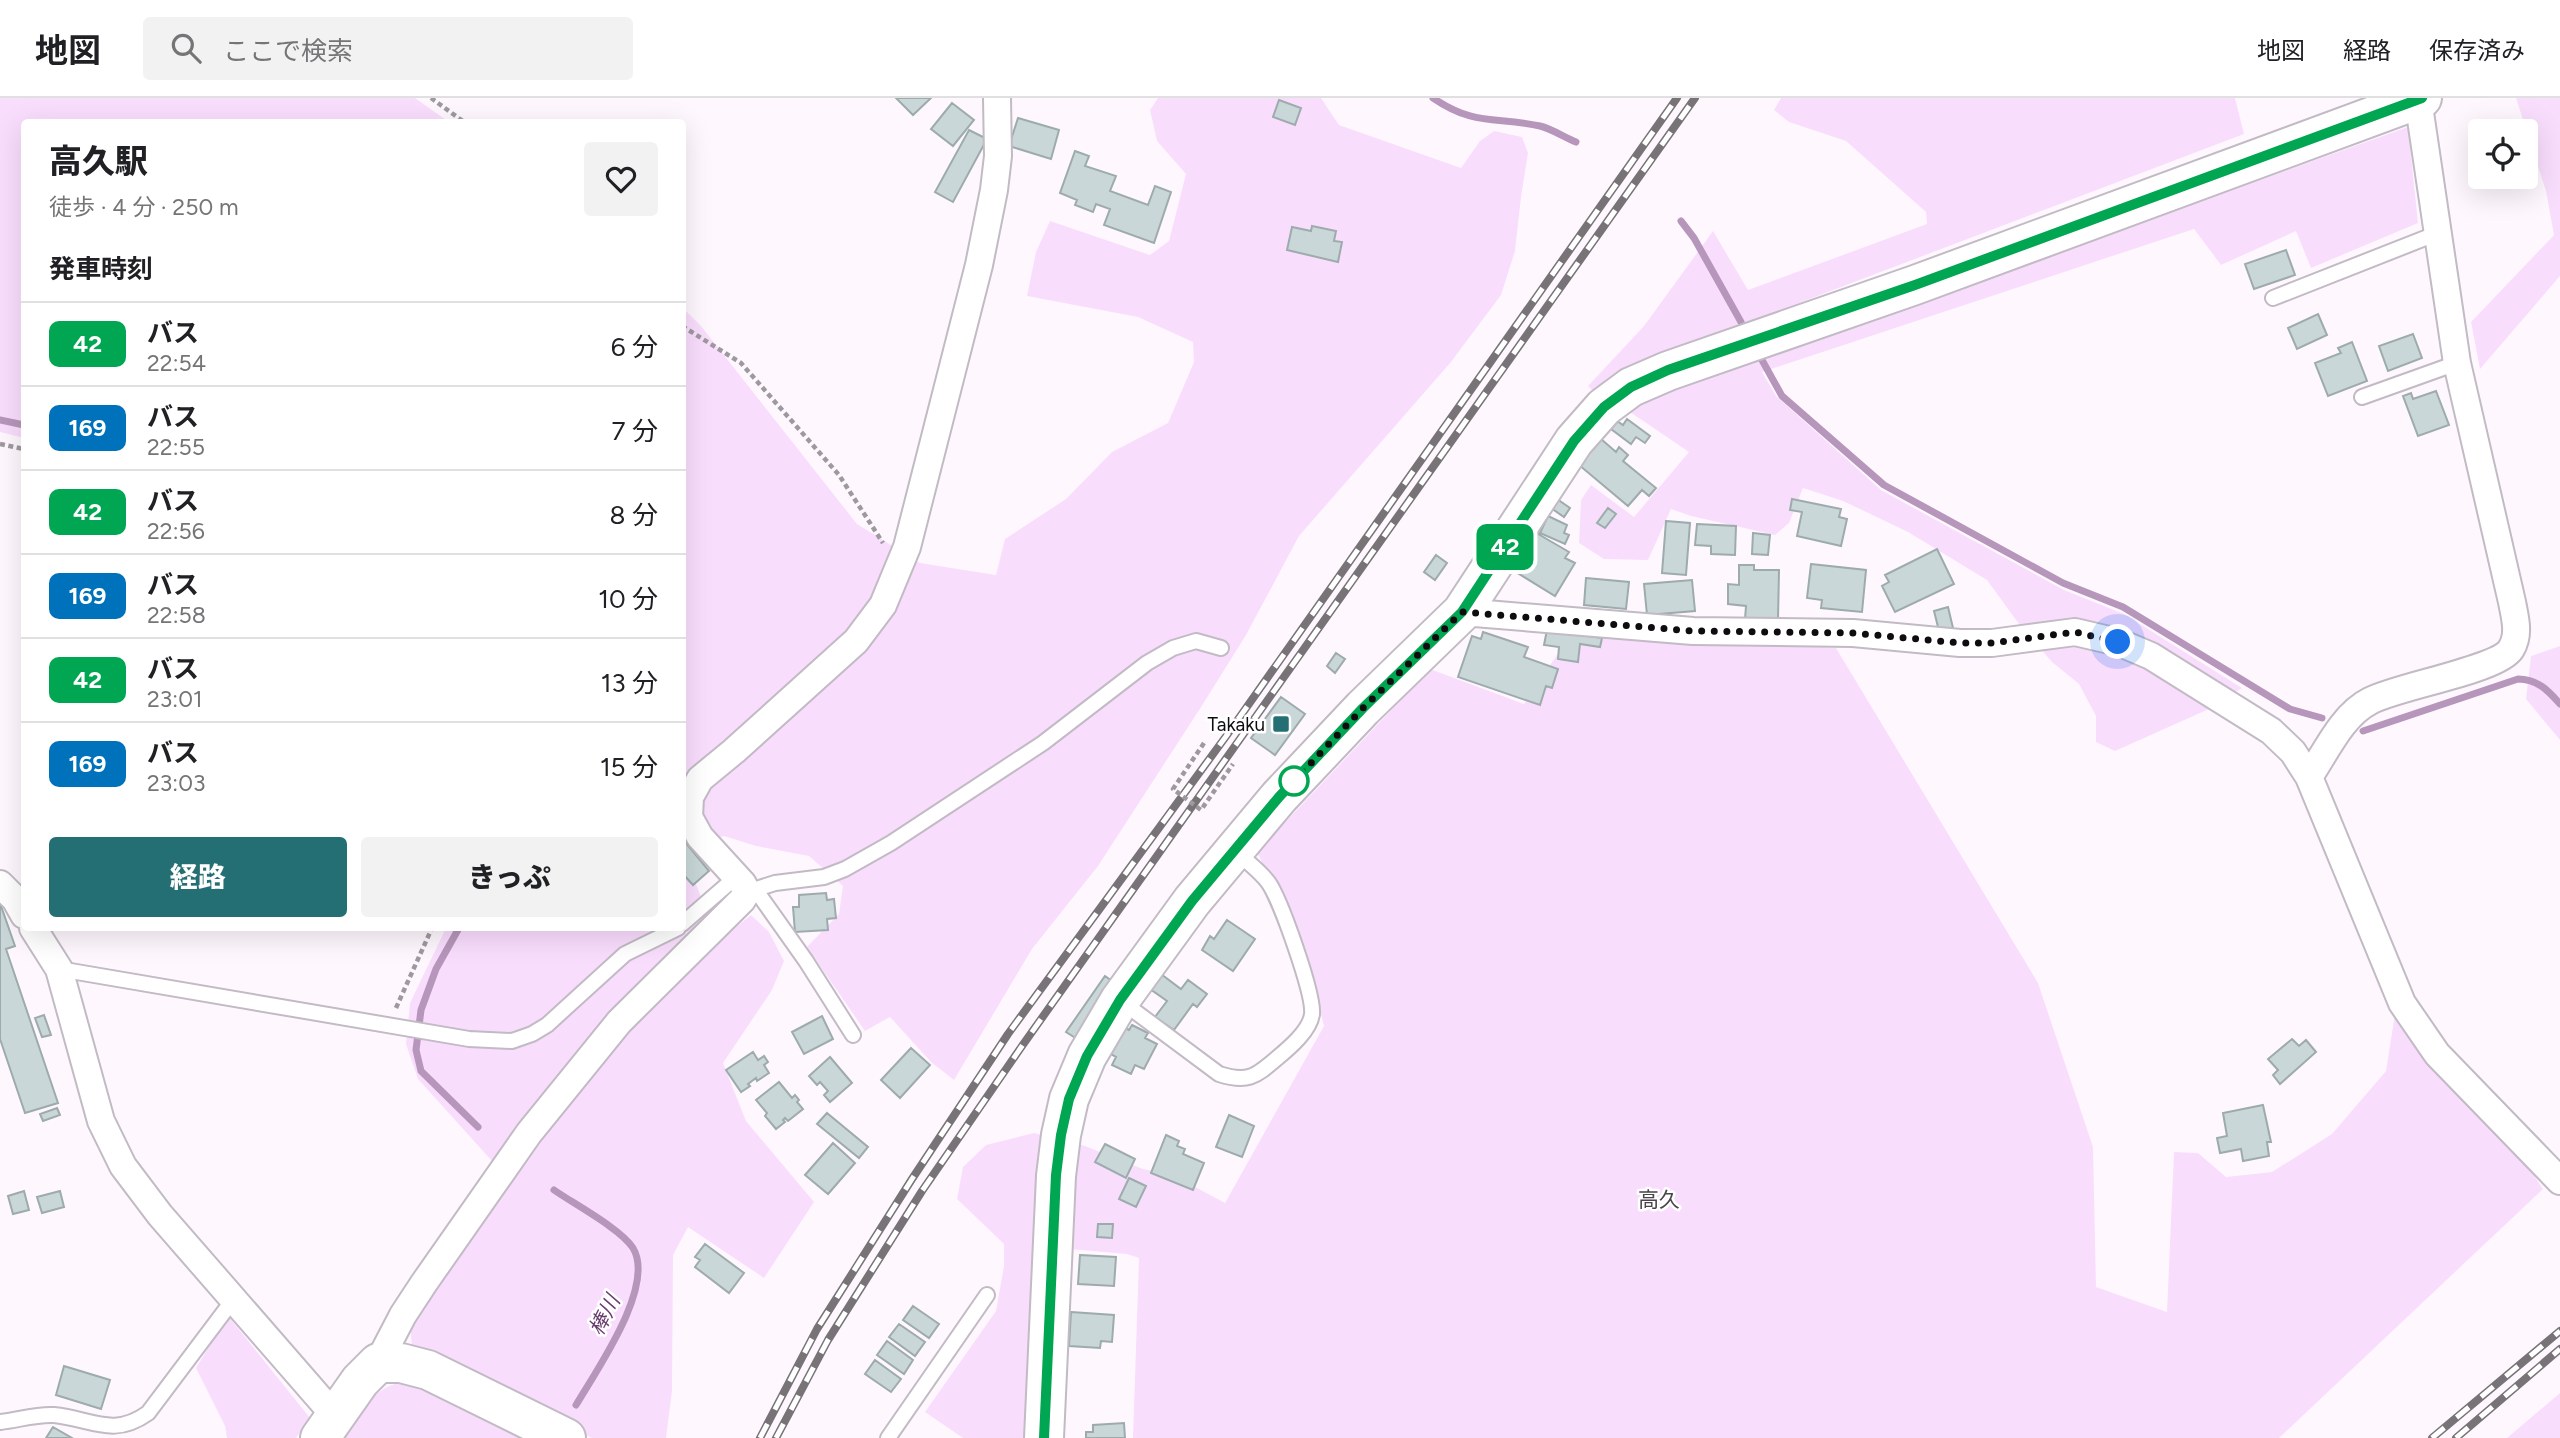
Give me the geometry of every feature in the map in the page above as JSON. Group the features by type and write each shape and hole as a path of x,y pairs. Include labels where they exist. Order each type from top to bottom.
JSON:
{"main road":[{"path":"1044,1438 1056,1175 1069,1099 1087,1056 1120,1000 1192,901 1234,850 1279,797 1363,708 1462,612 1574,441 1604,407 1631,387 1668,370 1915,285 2420,99"},
{"path":"327,1427 360,1381 378,1363 401,1363 428,1370 566,1438"}],"street":[{"path":"378,1363 403,1315 424,1283 529,1133 619,1022 742,900 746,886 700,837 689,817 690,797 700,779 856,640 883,605 899,572 979,265 998,156 997,98"},
{"path":"2309,776 2352,714 2369,701 2496,662 2510,652 2516,637 2512,602 2457,363 2420,99"},
{"path":"1462,612 1693,631 1853,633 1960,643 1992,643 2075,632 2118,642 2151,656 2271,731 2293,752 2309,776 2402,1003 2437,1055 2560,1181"},
{"path":"0,884 15,899 21,910"},
{"path":"35,931 59,969 101,1121 123,1166 233,1300 327,1427"}],"lane":[{"path":"2273,298 2438,233"},
{"path":"2361,397 2457,363"},
{"path":"686,922 746,886 824,877 845,869 891,843 1042,743 1147,663 1173,648 1196,641 1221,648"},
{"path":"1120,1000 1219,1073 1233,1078 1245,1079 1259,1074 1289,1049 1303,1031 1312,1015 1306,975 1268,883 1234,850"},
{"path":"746,886 806,961 853,1035"},
{"path":"59,969 388,1025 493,1041 512,1041 547,1025 625,954 672,931"},
{"path":"888,1438 987,1295"},
{"path":"0,1422 53,1415 106,1427 120,1427 135,1422 148,1413 233,1300"}],"path":[{"path":"431,98 460,119"},
{"path":"686,329 741,363 839,475 874,527 899,572"},
{"path":"0,444 21,448"},
{"path":"1204,743 1173,789 1201,810 1233,764"},
{"path":"388,1025 431,931"}],"shaded area":[{"path":"0,98 415,98 445,119 21,119 21,437 0,432"},
{"path":"1158,98 1321,98 1339,125 1461,168 1480,141 1494,131 1522,137 1528,153 1515,251 1501,295 1451,362 1299,536 1246,635 1203,704 1098,866 1032,949 954,1080 931,1062 890,1017 865,1031 807,947 839,914 843,886 809,856 756,846 724,836 690,846 695,882 710,919 731,931 751,915 769,932 784,961 772,990 723,1063 746,1121 814,1202 764,1278 688,1227 673,1255 672,1391 666,1438 592,1438 412,1347 410,1323 510,1181 418,1079 406,1044 410,1003 445,931 686,931 686,311 701,326 857,524 920,563 996,575 1005,539 1066,499 1112,452 1168,423 1194,362 1193,342 1138,317 1027,296 1036,252 1050,221 1150,255 1169,241 1186,174 1157,141 1150,110"},
{"path":"1781,98 2235,98 2244,134 1662,355 1596,394 1588,386 1644,326 1713,231 1748,290 1927,224 1926,212 1846,141 1789,122 1774,110"},
{"path":"2516,98 2560,98 2560,276 2480,369 2471,322 2554,235 2546,191 2538,166 2538,119 2523,119"},
{"path":"2408,127 2418,223 2311,268 2296,231 2221,265 2194,229 1762,372 1776,396 1881,490 2064,590 2124,614 2242,688 2209,709 2115,751 2096,742 2096,716 2079,684 2052,662 2019,624 1987,580 1908,532 1843,501 1803,488 1789,523 1775,535 1671,509 1648,560 1604,559 1579,543 1581,500 1591,485 1634,517 1689,452 1630,412 1663,388 1717,373"},
{"path":"1575,628 1836,648 2038,983 2093,1147 2096,1287 2167,1312 2174,1152 2198,1153 2226,1177 2272,1172 2332,1134 2386,1071 2395,1014 2438,1036 2543,1189 2279,1438 1133,1438 1139,1258 1127,1254 1047,1247 1033,1438 963,1438 925,1412 996,1311 1004,1266 1004,1244 957,1199 963,1167 986,1145 1034,1133 1085,1146 1143,1169 1173,1175 1225,1203 1324,1026 1304,947 1257,852 1430,669 1524,704"},
{"path":"2560,646 2560,740 2526,699 2531,656"},
{"path":"228,1316 310,1418 296,1438 227,1438 225,1426 196,1368"},
{"path":"405,1382 430,1388 528,1438 341,1438 376,1395 394,1384"},
{"path":"2560,1393 2560,1438 2507,1438"}],"building":[{"path":"896,98 931,98 913,115"},
{"path":"1279,100 1301,108 1295,125 1273,117"},
{"path":"952,103 974,120 953,146 931,129"},
{"path":"1018,118 1059,130 1051,159 1009,146"},
{"path":"969,130 987,139 953,202 935,192"},
{"path":"1075,151 1089,156 1085,166 1116,176 1110,191 1148,205 1155,186 1171,192 1154,243 1104,225 1110,209 1096,204 1093,212 1075,205 1077,200 1060,193"},
{"path":"1312,226 1336,231 1334,241 1342,242 1338,262 1287,250 1292,227 1311,231"},
{"path":"2286,250 2295,275 2254,289 2245,264"},
{"path":"2318,314 2327,335 2297,349 2288,328"},
{"path":"2413,334 2422,358 2388,371 2379,346"},
{"path":"2352,342 2367,381 2328,396 2315,363 2341,353 2338,348"},
{"path":"2436,391 2449,425 2418,436 2403,396 2411,393 2413,399"},
{"path":"1627,419 1650,436 1645,443 1636,437 1631,444 1611,429 1617,421 1623,425"},
{"path":"1601,439 1616,452 1619,447 1628,455 1623,461 1656,488 1649,496 1642,490 1628,506 1579,465"},
{"path":"1557,499 1570,508 1564,517 1551,508"},
{"path":"1792,499 1841,509 1839,517 1847,519 1841,546 1797,536 1802,512 1790,510"},
{"path":"1608,508 1616,514 1605,528 1597,523"},
{"path":"1548,516 1567,525 1564,533 1569,535 1565,544 1540,533"},
{"path":"1666,521 1690,523 1686,575 1662,573"},
{"path":"1697,524 1736,526 1735,555 1711,554 1711,546 1695,545"},
{"path":"1533,531 1569,552 1565,558 1575,563 1555,596 1511,569"},
{"path":"1753,533 1770,535 1768,555 1752,554"},
{"path":"1937,549 1954,584 1895,612 1882,586 1889,582 1885,575"},
{"path":"1436,555 1447,563 1435,580 1424,572"},
{"path":"1811,564 1866,570 1862,612 1821,608 1822,600 1807,598"},
{"path":"1739,565 1754,565 1754,570 1779,570 1778,620 1745,619 1746,606 1728,604 1728,584 1739,585"},
{"path":"1586,578 1629,582 1626,609 1584,605"},
{"path":"1692,580 1695,611 1647,615 1644,584"},
{"path":"1948,607 1953,628 1939,631 1934,611"},
{"path":"1547,630 1602,638 1600,647 1580,644 1578,662 1558,659 1559,647 1544,645"},
{"path":"1483,632 1528,647 1524,657 1558,669 1552,688 1546,686 1540,705 1458,677 1472,636 1481,639"},
{"path":"1336,653 1345,659 1335,673 1327,666"},
{"path":"1281,697 1305,714 1275,755 1251,738"},
{"path":"686,843 709,871 693,885 686,877"},
{"path":"826,893 827,900 834,899 836,918 827,919 828,930 795,932 793,907 799,907 799,895"},
{"path":"0,903 15,946 6,949 58,1103 25,1113 0,1039"},
{"path":"1227,920 1255,939 1233,971 1202,950 1210,936 1214,939"},
{"path":"1161,974 1181,989 1188,980 1207,994 1197,1007 1193,1004 1174,1030 1155,1017 1167,1001 1150,989"},
{"path":"1105,976 1115,983 1077,1039 1066,1032"},
{"path":"44,1015 51,1035 42,1037 35,1018"},
{"path":"822,1016 833,1039 804,1054 792,1032"},
{"path":"1132,1025 1148,1033 1145,1038 1157,1044 1144,1069 1135,1065 1131,1074 1112,1065 1116,1057 1107,1052 1112,1042 1116,1045 1125,1028 1129,1030"},
{"path":"2292,1039 2299,1046 2306,1040 2316,1052 2280,1084 2273,1075 2278,1070 2268,1059"},
{"path":"911,1048 930,1065 900,1098 881,1080"},
{"path":"753,1052 758,1060 764,1056 768,1062 764,1065 769,1073 757,1081 756,1078 741,1092 726,1070"},
{"path":"830,1057 852,1083 830,1102 824,1095 828,1091 820,1082 817,1085 809,1076"},
{"path":"779,1082 792,1098 795,1095 803,1109 788,1121 785,1118 785,1122 776,1129 756,1100"},
{"path":"2263,1105 2271,1142 2267,1142 2269,1156 2243,1161 2241,1149 2220,1153 2217,1138 2227,1136 2223,1113"},
{"path":"57,1108 60,1115 43,1121 40,1114"},
{"path":"827,1113 868,1147 859,1158 817,1124"},
{"path":"1229,1115 1254,1126 1242,1157 1216,1147"},
{"path":"1166,1135 1179,1141 1177,1146 1185,1149 1183,1154 1204,1163 1193,1190 1151,1173"},
{"path":"833,1143 855,1163 828,1194 805,1175"},
{"path":"1105,1144 1135,1159 1126,1178 1095,1162"},
{"path":"1129,1178 1146,1186 1136,1207 1119,1199"},
{"path":"24,1191 29,1210 13,1214 8,1196"},
{"path":"60,1191 64,1207 42,1213 37,1197"},
{"path":"1098,1224 1113,1224 1112,1238 1097,1237"},
{"path":"705,1244 744,1273 729,1293 695,1267 700,1260 695,1257"},
{"path":"1080,1255 1116,1257 1114,1286 1078,1284"},
{"path":"913,1306 939,1324 929,1338 903,1320"},
{"path":"1071,1312 1114,1315 1112,1342 1101,1341 1100,1348 1069,1346"},
{"path":"899,1324 925,1342 915,1356 889,1337"},
{"path":"887,1341 913,1360 904,1374 877,1355"},
{"path":"875,1360 901,1379 891,1392 865,1374"},
{"path":"64,1366 110,1380 101,1409 56,1395"},
{"path":"1124,1423 1125,1438 1086,1438 1086,1432 1093,1432 1093,1425"},
{"path":"53,1427 72,1438 46,1438"}],"waterway":[{"path":"1433,98 1474,117 1540,126 1576,142"},
{"path":"1681,221 1694,238 1741,322"},
{"path":"1762,360 1782,396 1884,485 2063,583 2123,607 2290,709 2322,718"},
{"name":"棒川","path":"0,420 21,424"},
{"path":"2363,731 2518,679 2542,686 2560,704"},
{"name":"棒川","path":"457,931 436,969 421,1010 416,1050 421,1071 478,1127"},
{"name":"棒川","path":"554,1190 618,1233 633,1248 638,1264 637,1284 621,1328 576,1405"}],"railway":[{"path":"760,1438 817,1329 1008,1034 1227,735 1677,98"},
{"path":"776,1438 828,1340 922,1191 1695,98"},
{"path":"2432,1438 2560,1331"},
{"path":"2456,1438 2560,1349"}],"bus line":[{"name":"42","path":"1044,1438 1056,1175 1069,1099 1087,1056 1133,982 1192,901 1279,797 1363,708 1462,612 1574,441 1604,407 1631,387 1668,370 1915,285 2422,98"}],"place":[{"name":"Takaku","path":"1281,724"}],"district":[{"name":"高久","path":"1659,1199"}],"route":[{"path":"1294,781 1363,708 1462,612 1693,631 1853,633 1960,643 1992,643 2075,632 2118,642"}]}
